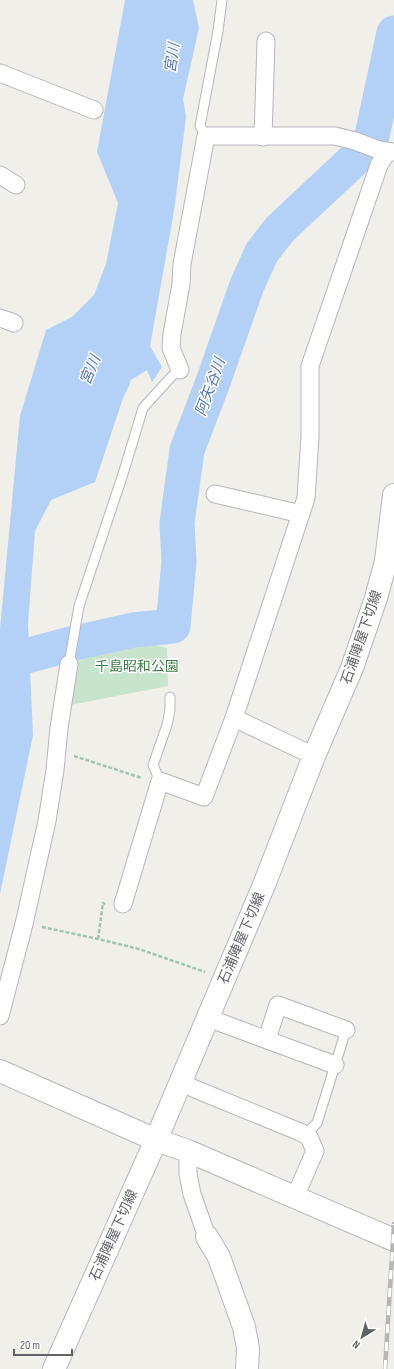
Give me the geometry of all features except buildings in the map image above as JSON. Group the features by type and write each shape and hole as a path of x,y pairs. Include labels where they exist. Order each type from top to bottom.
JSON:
{"main road":[{"name":"石浦陣屋下切線","path":"54,1369 181,1082 223,978 264,885 314,756 352,668 376,598 386,561 392,523 394,495"},
{"path":"0,1072 156,1140 188,1151 394,1240"},
{"path":"207,1237 219,1257 244,1327 248,1348 247,1369"}],"street":[{"path":"263,136 266,41"},
{"path":"0,74 94,110"},
{"path":"116,904 159,783 204,797 234,718 306,498 310,436 310,366 378,165 387,151 335,136 206,136 182,264 181,284 172,334 171,348 176,373"},
{"path":"0,175 16,185"},
{"path":"215,494 302,514"},
{"path":"0,1016 24,924 47,821 69,664"},
{"path":"234,718 314,756"},
{"path":"267,1039 278,1005 346,1030"},
{"path":"208,1018 335,1064"},
{"path":"181,1082 309,1137 315,1151 295,1197"},
{"path":"188,1151 188,1174 192,1194 207,1237"}],"lane":[{"path":"206,136 200,126 218,32 222,0"},
{"path":"69,664 79,606 123,474 143,408 176,373"},
{"path":"159,783 153,765 167,725 170,710 170,697"},
{"path":"305,1135 317,1123 346,1030"}],"path":[{"path":"57,750 159,783"},
{"path":"98,939 103,903 116,904"},
{"path":"24,924 139,949 223,978"}],"green space":[{"name":"千島昭和公園","path":"136,639 167,648 168,686 70,705 76,662"}],"water":[{"name":"宮川","path":"125,0 193,0 199,28 183,99 186,117 174,211 150,346 162,367 152,382 147,370 131,380 123,398 95,482 51,500 35,531 28,624 33,735 0,894 0,629 20,416 46,330 72,317 94,295 106,264 118,203 97,152"}],"waterway":[{"name":"阿矢谷川","path":"11,660 71,644 133,630 173,626 179,562 177,523 187,450 247,285 262,252 280,229 358,156 372,136 394,33"}],"railway":[{"path":"385,1369 394,1224"}]}
